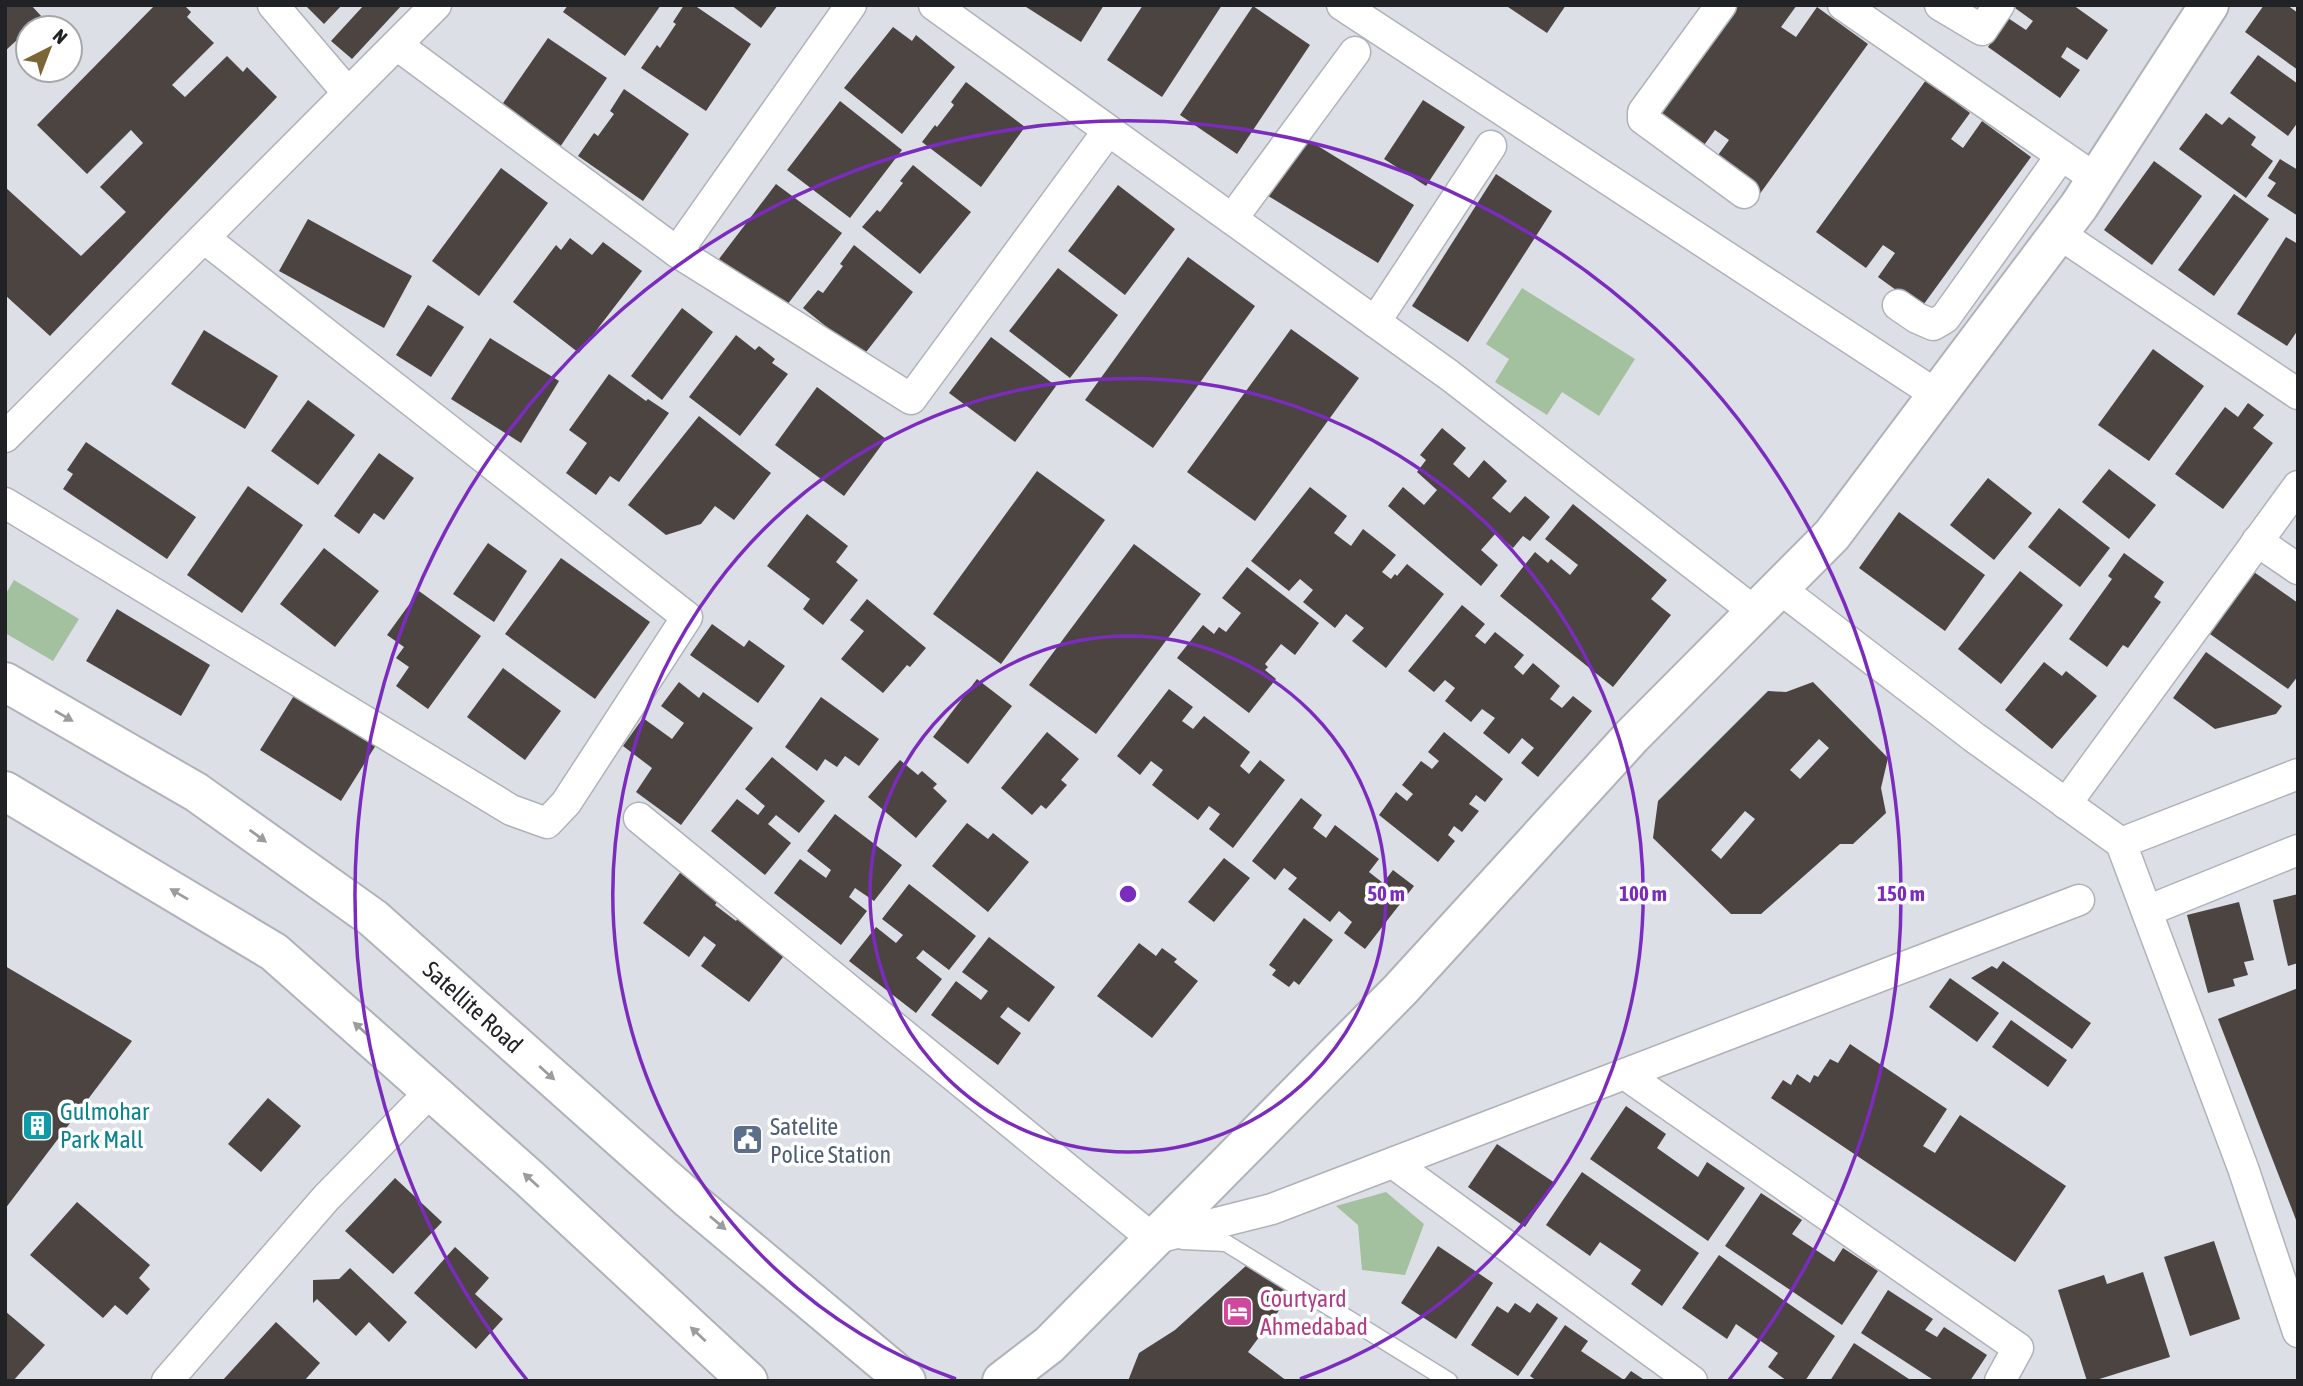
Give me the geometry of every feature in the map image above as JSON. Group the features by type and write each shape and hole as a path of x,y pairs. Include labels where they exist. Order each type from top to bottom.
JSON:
{"main road":[{"path":"1002,1381 1049,1345 1400,990 1632,736 1832,535 2058,233 2209,5"},
{"name":"Satellite Road","path":"5,682 196,792 373,918 690,1200 906,1381"},
{"path":"5,791 274,952 529,1178 748,1381"}],"street":[{"path":"272,5 347,92"},
{"path":"5,437 436,5"},
{"path":"677,252 851,5"},
{"path":"934,5 1767,600 1975,738 2121,843 2243,1168 2298,1332"},
{"path":"1342,5 1937,395"},
{"path":"1721,5 1643,112 1643,119 1744,193"},
{"path":"1843,5 2096,179"},
{"path":"1940,5 1982,30 1999,5"},
{"path":"397,45 677,252 911,399 1108,131"},
{"path":"1232,219 1355,52"},
{"path":"1375,322 1491,146"},
{"path":"1898,305 1933,325 1945,318 2061,156"},
{"path":"2058,233 2298,394"},
{"path":"5,503 511,810 547,823 566,803 687,617 204,238"},
{"path":"2066,804 2298,486"},
{"path":"2257,541 2298,569"},
{"path":"2121,843 2298,774"},
{"path":"639,818 1153,1239 1272,1209 2079,901"},
{"path":"2147,911 2298,850"},
{"path":"1626,1074 2018,1348 2000,1381"},
{"path":"167,1381 326,1198 431,1091"},
{"path":"1393,1163 1692,1381"}],"lane":[{"path":"1153,1239 1226,1243 1449,1381"}],"green space":[{"path":"1522,288 1635,359 1599,416 1562,392 1547,415 1495,382 1509,359 1486,344"},
{"path":"14,580 79,619 53,661 5,633 5,595"},
{"path":"1386,1192 1424,1224 1405,1275 1362,1270 1358,1225 1336,1206"}],"building":[{"path":"5,5 31,5 39,14 14,14 14,43 5,51"},
{"path":"155,5 184,5 191,12 187,17 214,43 172,85 185,97 227,56 243,72 247,67 277,97 50,336 5,295 5,187 81,256 126,212 100,187 143,143 131,130 87,174 37,125 77,84 84,84 84,77"},
{"path":"305,5 342,5 324,24"},
{"path":"364,5 402,5 352,59 331,41"},
{"path":"568,5 661,5 625,56 563,12"},
{"path":"684,5 694,5 751,44 706,111 641,68 657,45 660,48 676,24 673,22"},
{"path":"731,5 778,5 761,28"},
{"path":"1023,5 1104,5 1081,42"},
{"path":"1143,5 1222,5 1162,97 1107,60"},
{"path":"1505,5 1566,5 1547,33"},
{"path":"1729,5 1797,5 1781,27 1796,37 1817,7 1868,44 1759,195 1713,162 1729,140 1715,130 1699,152 1649,115"},
{"path":"2017,5 2073,5 2108,30 2087,60 2067,47 2061,57 2080,70 2060,98 1988,47 2008,18 2026,30 2033,21 2015,8"},
{"path":"2264,5 2287,5 2298,13 2298,70 2245,32"},
{"path":"1253,6 1310,45 1237,154 1180,115"},
{"path":"893,27 912,41 916,35 955,67 902,134 844,88"},
{"path":"548,38 607,78 560,147 501,106"},
{"path":"2258,55 2298,84 2298,122 2288,136 2230,93"},
{"path":"1926,80 1970,113 1951,139 1963,148 1982,121 2031,157 1921,308 1878,277 1895,253 1883,245 1866,268 1816,232"},
{"path":"966,82 1025,127 981,187 922,142 954,105 951,102"},
{"path":"624,89 689,134 643,201 578,156 594,133 598,136 614,114 610,111"},
{"path":"1423,100 1465,127 1426,186 1384,159"},
{"path":"840,101 902,150 850,218 787,170"},
{"path":"2206,113 2222,125 2229,117 2256,137 2251,145 2273,161 2246,198 2179,149"},
{"path":"1300,135 1414,205 1378,263 1265,194"},
{"path":"2280,159 2298,170 2298,216 2267,196 2276,183 2268,178"},
{"path":"2154,161 2202,196 2152,265 2104,230"},
{"path":"913,165 971,212 920,274 862,227 877,210 880,212 903,183 900,181"},
{"path":"501,168 548,203 479,296 432,261"},
{"path":"1496,174 1552,211 1468,342 1412,306"},
{"path":"776,184 842,233 784,309 719,259"},
{"path":"1118,185 1175,229 1125,295 1068,251"},
{"path":"2234,194 2269,219 2214,296 2178,270"},
{"path":"308,219 412,276 384,328 279,271"},
{"path":"2286,237 2298,244 2298,330 2287,346 2237,314"},
{"path":"570,238 592,255 603,242 642,271 579,353 513,302 556,245 561,250"},
{"path":"854,245 913,292 863,356 803,308 818,290 823,293 843,266 840,264"},
{"path":"1188,257 1255,306 1153,448 1085,400"},
{"path":"1058,268 1118,315 1070,378 1009,331"},
{"path":"428,305 464,327 431,377 396,355"},
{"path":"682,308 713,332 662,400 631,376"},
{"path":"1291,329 1359,378 1255,521 1187,472"},
{"path":"204,330 278,376 245,429 171,384"},
{"path":"736,335 755,350 759,346 775,359 772,363 788,374 740,436 689,397"},
{"path":"991,337 1056,386 1015,442 949,393"},
{"path":"490,338 559,381 521,443 451,399"},
{"path":"2153,349 2204,386 2149,461 2098,425"},
{"path":"609,374 646,401 648,399 669,413 619,482 610,476 596,495 566,473 587,443 569,430"},
{"path":"817,387 886,439 844,496 775,445"},
{"path":"308,400 355,435 318,485 271,451"},
{"path":"2248,403 2264,415 2253,428 2273,443 2223,509 2175,474 2225,407 2238,417"},
{"path":"699,416 771,473 734,520 715,506 701,524 666,535 628,505"},
{"path":"1442,428 1466,448 1453,464 1469,478 1484,460 1507,481 1492,498 1510,513 1525,496 1550,517 1530,541 1523,536 1513,548 1496,533 1481,550 1498,565 1481,586 1388,506 1403,487 1424,505 1437,490 1417,472 1426,460 1420,455"},
{"path":"86,442 196,517 167,559 63,489 73,474 67,470"},
{"path":"379,453 414,478 384,520 374,513 359,534 334,516"},
{"path":"2109,469 2156,505 2129,539 2082,502"},
{"path":"1037,471 1105,520 1001,664 933,614"},
{"path":"1988,478 2032,513 1994,560 1950,525"},
{"path":"248,486 303,525 242,613 187,575"},
{"path":"1310,487 1347,516 1334,533 1351,546 1363,529 1396,555 1382,572 1391,579 1407,564 1444,594 1386,668 1352,641 1364,628 1346,614 1335,628 1303,602 1313,590 1300,579 1289,591 1251,561"},
{"path":"1573,504 1667,580 1651,599 1671,615 1613,687 1500,596 1535,552 1548,563 1551,559 1570,575 1578,565 1545,539"},
{"path":"2059,508 2110,548 2080,587 2028,547"},
{"path":"1899,512 1985,575 1945,631 1859,568"},
{"path":"807,514 848,546 836,562 858,580 823,625 803,609 810,599 767,566"},
{"path":"488,543 527,571 494,622 453,594"},
{"path":"1134,544 1201,594 1096,734 1029,685"},
{"path":"324,548 379,591 335,647 280,604"},
{"path":"2124,553 2164,582 2154,597 2161,602 2128,648 2123,645 2107,667 2069,639 2112,579 2108,576"},
{"path":"561,558 650,622 595,699 505,634"},
{"path":"2244,565 2298,603 2298,676 2288,689 2200,627"},
{"path":"1247,567 1319,623 1295,655 1281,644 1265,664 1268,667 1265,670 1276,679 1249,713 1177,658 1203,625 1214,634 1219,627 1226,632 1241,613 1222,598"},
{"path":"2020,571 2063,605 2001,684 1958,649"},
{"path":"419,591 481,636 428,709 396,686 409,667 396,658 404,647 387,635"},
{"path":"867,599 926,648 883,693 841,659 864,631 850,620"},
{"path":"1462,605 1485,624 1475,636 1485,644 1495,632 1524,655 1514,667 1523,675 1533,663 1560,686 1550,699 1562,708 1573,696 1592,711 1538,777 1521,763 1534,748 1522,738 1509,754 1483,733 1495,718 1482,709 1471,722 1445,701 1455,688 1445,680 1434,692 1408,671"},
{"path":"117,609 210,665 181,716 86,661"},
{"path":"712,624 744,647 749,640 785,666 758,703 690,655"},
{"path":"2206,652 2282,706 2276,714 2215,729 2173,698"},
{"path":"2044,662 2062,676 2066,671 2097,696 2052,749 2005,710"},
{"path":"503,668 561,711 525,760 467,717"},
{"path":"977,679 1012,706 968,764 933,737"},
{"path":"679,682 699,698 703,692 753,728 681,825 636,792 652,768 623,746 643,718 672,739 684,723 661,706"},
{"path":"1813,682 1888,758 1881,788 1886,813 1853,844 1840,844 1761,914 1731,914 1653,838 1658,801 1768,691 1786,692","holes":["1819,739 1829,748 1800,779 1790,770","1745,811 1755,819 1721,859 1711,850"]},
{"path":"1169,689 1193,707 1182,721 1193,729 1204,716 1250,752 1240,766 1249,774 1260,760 1285,780 1233,848 1209,829 1220,814 1209,806 1198,820 1152,785 1163,770 1151,761 1140,775 1117,756"},
{"path":"295,694 376,745 341,801 260,750"},
{"path":"821,697 879,739 859,766 845,756 837,767 825,759 817,771 785,747"},
{"path":"1047,732 1079,759 1061,780 1067,785 1046,809 1041,805 1032,815 1001,788"},
{"path":"1444,732 1503,779 1485,802 1476,795 1469,804 1479,811 1462,832 1454,826 1448,835 1455,841 1438,862 1379,815 1396,792 1407,801 1413,794 1402,785 1421,761 1432,769 1439,761 1428,752"},
{"path":"772,757 825,801 799,833 776,815 768,824 791,843 765,875 711,831 737,799 758,815 765,806 745,789"},
{"path":"900,760 918,775 922,771 937,784 933,788 947,801 916,838 868,797"},
{"path":"1301,798 1322,815 1313,828 1326,838 1335,825 1379,859 1369,872 1383,883 1393,870 1414,886 1365,949 1344,933 1352,922 1339,911 1330,922 1288,889 1297,878 1284,868 1275,880 1252,861"},
{"path":"835,814 902,865 874,901 855,888 849,897 867,911 841,945 774,893 800,859 826,878 831,870 807,851"},
{"path":"967,823 988,839 993,833 1029,862 988,912 932,866"},
{"path":"1224,858 1250,878 1214,922 1188,902"},
{"path":"682,870 720,898 715,905 736,921 741,914 789,949 749,1002 701,966 716,945 704,936 689,957 643,923"},
{"path":"909,884 976,936 949,970 923,950 916,958 942,979 916,1013 849,961 876,927 896,943 903,935 882,919"},
{"path":"2298,894 2298,963 2288,966 2273,900"},
{"path":"2239,902 2254,960 2244,962 2248,975 2233,979 2235,986 2208,993 2187,915"},
{"path":"1304,918 1333,940 1299,985 1294,981 1289,987 1272,975 1276,970 1269,965"},
{"path":"989,937 1055,987 1029,1022 1008,1007 1000,1017 1021,1033 998,1065 931,1015 956,981 981,1000 988,991 962,972"},
{"path":"1139,943 1156,956 1162,948 1177,959 1174,962 1198,981 1152,1038 1097,996"},
{"path":"2003,961 2091,1023 2072,1049 1971,978 1992,966 1997,969"},
{"name":"Gulmohar Park Mall","path":"5,966 132,1041 5,1209"},
{"path":"1950,978 1999,1013 1977,1042 1929,1007"},
{"path":"2298,988 2298,1225 2218,1019"},
{"path":"2011,1020 2067,1060 2048,1087 1992,1047"},
{"path":"1850,1044 1947,1109 1923,1146 1935,1153 1960,1115 2066,1186 2015,1262 1771,1098 1783,1080 1791,1085 1797,1074 1810,1083 1814,1075 1818,1077 1830,1059 1838,1063"},
{"path":"268,1098 301,1126 261,1172 228,1144"},
{"path":"1626,1106 1666,1134 1657,1148 1698,1177 1707,1162 1745,1188 1708,1241 1590,1159"},
{"path":"1497,1144 1555,1183 1525,1227 1468,1187"},
{"path":"1582,1172 1699,1253 1662,1306 1631,1284 1641,1270 1600,1242 1590,1256 1546,1225"},
{"path":"395,1178 442,1222 393,1274 345,1231"},
{"path":"1761,1193 1802,1220 1792,1234 1834,1262 1843,1248 1878,1271 1842,1325 1725,1246"},
{"path":"77,1202 150,1265 139,1278 150,1289 127,1315 115,1305 103,1318 30,1255"},
{"path":"2214,1241 2240,1319 2190,1336 2164,1257"},
{"path":"1438,1246 1493,1283 1456,1339 1401,1303"},
{"path":"455,1247 489,1278 475,1294 503,1319 476,1349 414,1293"},
{"path":"1719,1255 1835,1336 1805,1381 1787,1381 1768,1367 1778,1353 1736,1324 1727,1339 1682,1308"},
{"name":"Courtyard Ahmedabad","path":"1248,1264 1292,1293 1248,1352 1287,1381 1128,1381 1139,1353 1175,1330"},
{"path":"350,1268 407,1322 389,1342 369,1322 356,1336 317,1299 313,1303 313,1280 339,1279"},
{"path":"2143,1272 2170,1357 2087,1381 2058,1290 2104,1275 2107,1284"},
{"path":"1888,1290 1933,1319 1925,1330 1937,1337 1944,1327 1987,1355 1970,1381 1935,1381 1861,1333"},
{"path":"1515,1303 1530,1313 1537,1303 1558,1318 1518,1376 1471,1345 1497,1306 1508,1313"},
{"path":"5,1311 45,1345 13,1381 5,1381"},
{"path":"276,1322 320,1363 304,1381 222,1381"},
{"path":"1565,1325 1588,1341 1581,1351 1624,1380 1631,1371 1646,1381 1537,1381 1530,1376"},
{"path":"1854,1343 1912,1381 1830,1381"}],"place":[{"name":"Gulmohar Park Mall","path":"37,1125"},
{"name":"Satelite Police Station","path":"747,1140"},
{"name":"Courtyard Ahmedabad","path":"1237,1312"}]}
